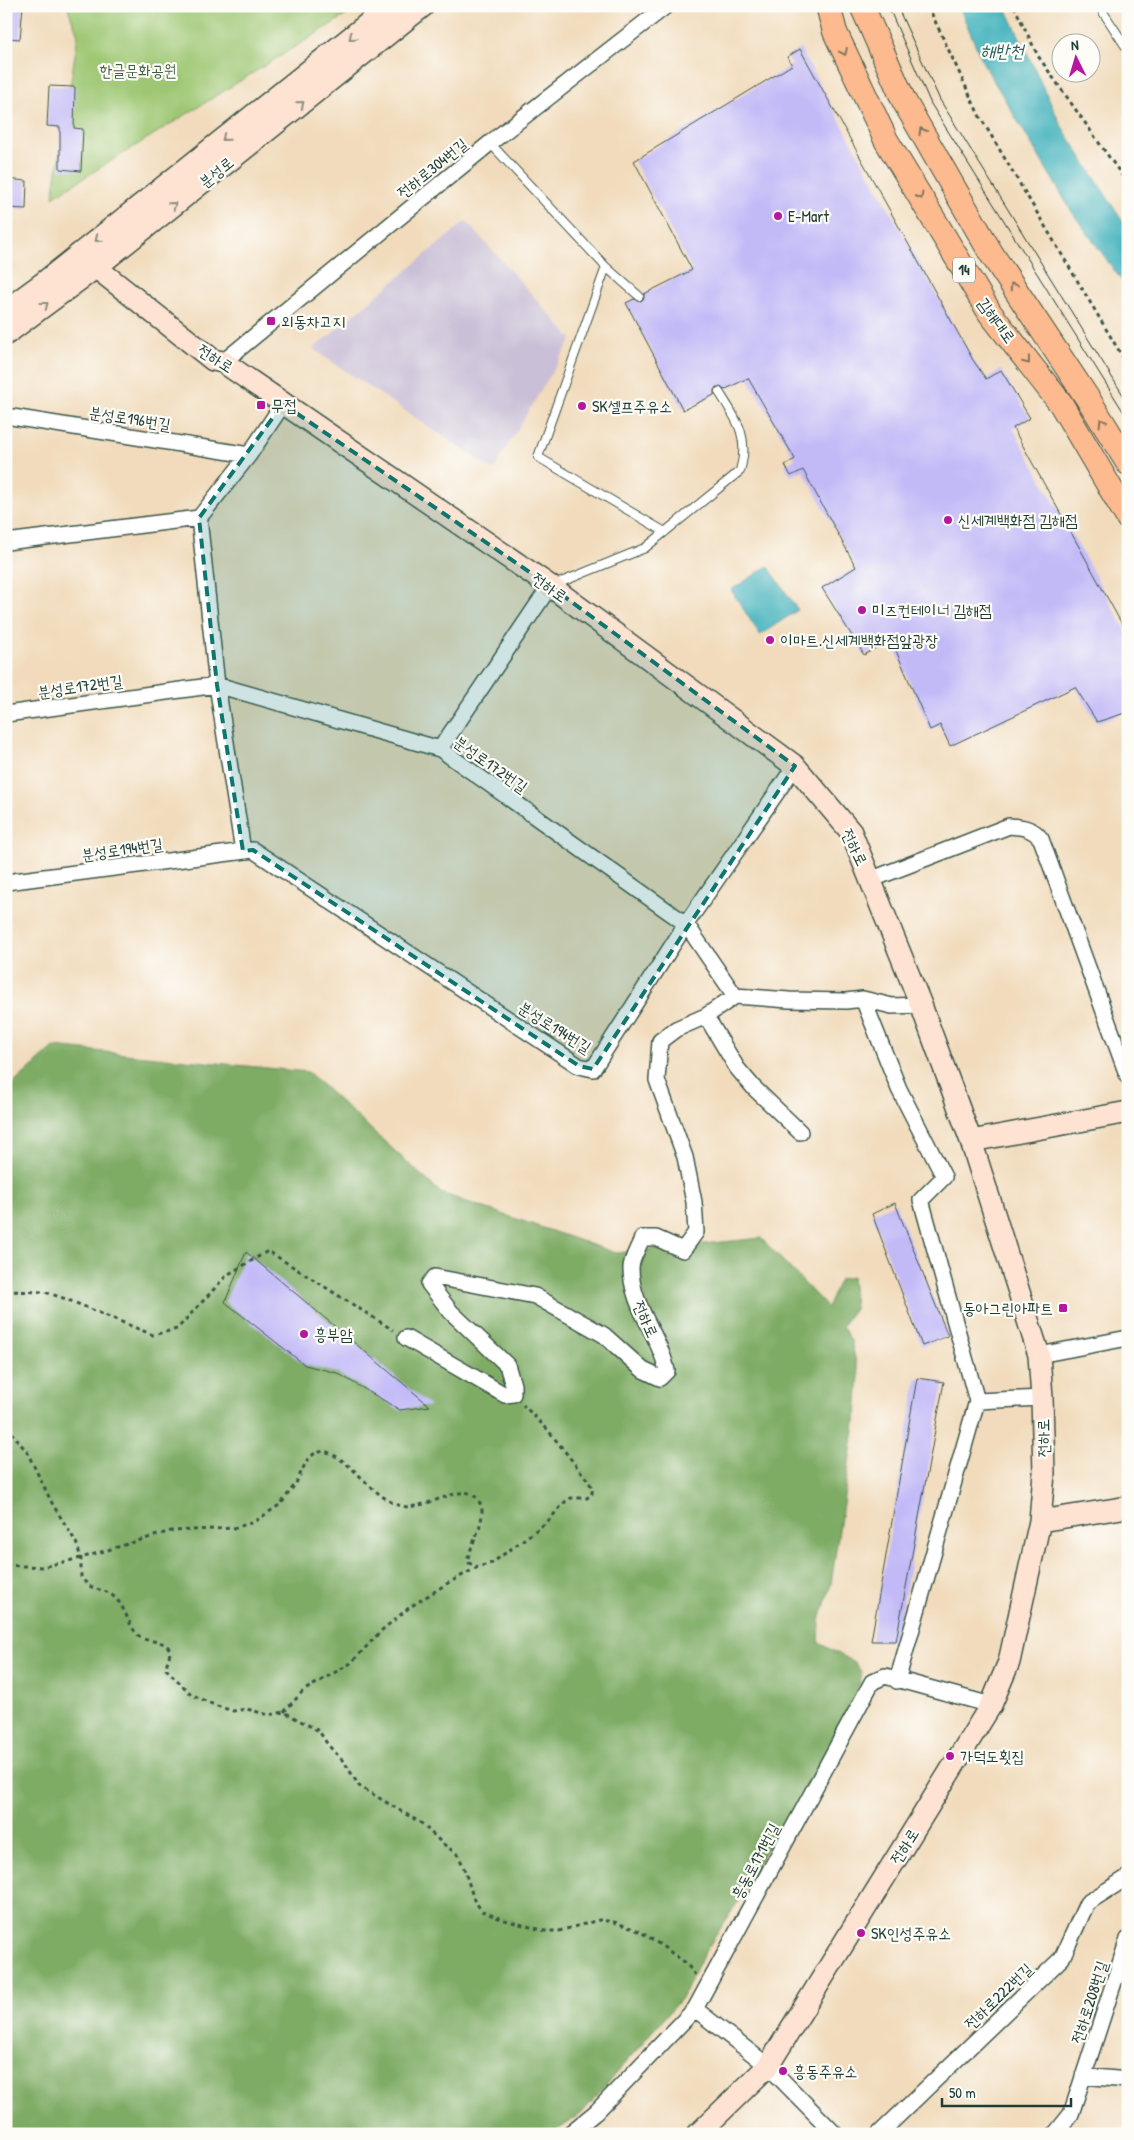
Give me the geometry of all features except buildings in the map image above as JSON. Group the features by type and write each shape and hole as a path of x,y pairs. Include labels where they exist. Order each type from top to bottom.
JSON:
{"main road":[{"name":"분성로","path":"6,334 87,261 390,6"},
{"name":"분성로","path":"6,310 87,261 423,6"},
{"name":"김해대로","path":"828,6 835,32 886,140 990,313 1062,404 1128,518"},
{"name":"김해대로","path":"862,6 904,101 991,253 1090,402 1128,463"},
{"name":"전하로","path":"87,261 213,360 223,362 550,586 795,766 851,832 921,1005 971,1141 1039,1355 1044,1474 1040,1521 1009,1662 991,1705 768,2066 698,2134"},
{"path":"971,1141 1128,1112"},
{"path":"1040,1521 1128,1507"}],"street":[{"name":"전하로304번길","path":"223,362 490,144 666,6"},
{"path":"6,542 199,518 249,455 283,404"},
{"name":"분성로196번길","path":"6,416 249,455"},
{"path":"199,518 217,685 243,851"},
{"path":"440,749 550,586"},
{"name":"분성로172번길","path":"6,714 217,685 440,749 686,924"},
{"name":"분성로194번길","path":"6,882 253,850 579,1066 593,1069 686,924 795,766"},
{"path":"870,880 1009,826 1028,828 1037,832 1128,1077"},
{"path":"686,924 735,996 808,1000 863,999 892,1006 921,1005"},
{"name":"전하로","path":"513,1394 514,1385 507,1364 451,1312 428,1284 435,1277 535,1296 604,1334 643,1370 660,1378 666,1371 664,1356 637,1304 631,1266 642,1238 656,1238 683,1250 696,1232 694,1202 685,1157 657,1080 660,1040 676,1029 706,1016 735,996"},
{"path":"863,999 898,1089 944,1177 921,1200 977,1401 897,1681"},
{"path":"706,1016 738,1068 754,1088 800,1132"},
{"path":"406,1338 505,1395 513,1394"},
{"path":"1039,1355 1128,1338"},
{"path":"977,1401 1042,1398"},
{"name":"흥동로171번길","path":"568,2134 596,2112 697,2004 872,1682 885,1676 897,1681 991,1705"},
{"name":"전하로222번길","path":"879,2134 1062,1958 1087,1903 1128,1877"},
{"name":"전하로208번길","path":"1055,2134 1071,2114 1128,1939"},
{"path":"697,2004 768,2066 835,2134"},
{"path":"1083,2076 1128,2080"}],"lane":[{"path":"1099,6 1128,50"},
{"path":"490,144 606,267 639,296"},
{"path":"606,267 538,457 665,532"},
{"path":"550,586 645,548 740,471 745,454 742,434 719,392"}],"path":[{"path":"928,6 979,115 1128,366"},
{"path":"1014,6 1038,56 1128,184"},
{"path":"6,1291 45,1292 154,1336 177,1329 227,1275 268,1251 406,1338"},
{"path":"6,1426 27,1452 53,1505 76,1542 81,1558 81,1577 88,1586 115,1597 139,1637 147,1641 165,1644 169,1648 170,1654 166,1669 191,1694 233,1711 247,1709 269,1715 284,1712 303,1691 351,1663 392,1621 410,1607 448,1583 478,1567 492,1563 547,1522 566,1501 571,1498 589,1497 593,1492 586,1478 547,1429 513,1394"},
{"path":"6,1565 42,1567 81,1558 171,1532 234,1528 254,1522 270,1513 280,1504 296,1484 307,1460 315,1453 324,1451 339,1458 383,1496 398,1505 415,1506 462,1493 469,1493 474,1496 480,1502 482,1511 468,1558 469,1562 478,1567"},
{"path":"284,1712 319,1731 328,1745 345,1762 359,1786 421,1823 457,1854 463,1865 474,1900 482,1911 501,1919 545,1931 559,1931 599,1920 614,1922 639,1931 671,1952 693,1971 697,2004"}],"highlighted area":[{"path":"283,404 550,586 795,766 593,1069 579,1066 253,850 243,851 217,685 199,518"}],"shaded area":[{"path":"466,221 572,339 493,470 313,349"}],"green space":[{"name":"한글문화공원","path":"67,6 361,6 53,197 78,35"},
{"path":"54,1047 308,1072 441,1193 616,1253 761,1238 827,1307 840,1279 852,1277 855,1308 842,1326 851,1341 859,1375 856,1416 831,1584 820,1620 819,1643 854,1662 862,1673 860,1683 812,1804 765,1851 741,1897 705,1952 682,1997 581,2114 550,2134 6,2134 6,1090"}],"water":[{"name":"해반천","path":"959,6 1005,6 1061,125 1128,230 1128,289 1072,212 983,63"},
{"path":"768,566 798,610 760,635 731,590"}],"tram line":[{"path":"888,6 931,104 1128,419"},
{"path":"897,6 940,100 1128,403"}],"place":[{"name":"E-Mart","path":"778,216"},
{"name":"외동차고지","path":"271,321"},
{"name":"무접","path":"261,405"},
{"name":"SK셀프주유소","path":"582,406"},
{"name":"신세계백화점 김해점","path":"948,520"},
{"name":"미즈컨테이너 김해점","path":"862,610"},
{"name":"이마트.신세계백화점앞광장","path":"770,640"},
{"name":"동아그린아파트","path":"1063,1308"},
{"name":"흥부암","path":"304,1334"},
{"name":"가덕도횟집","path":"950,1756"},
{"name":"SK인성주유소","path":"861,1933"},
{"name":"흥동주유소","path":"783,2071"}]}
